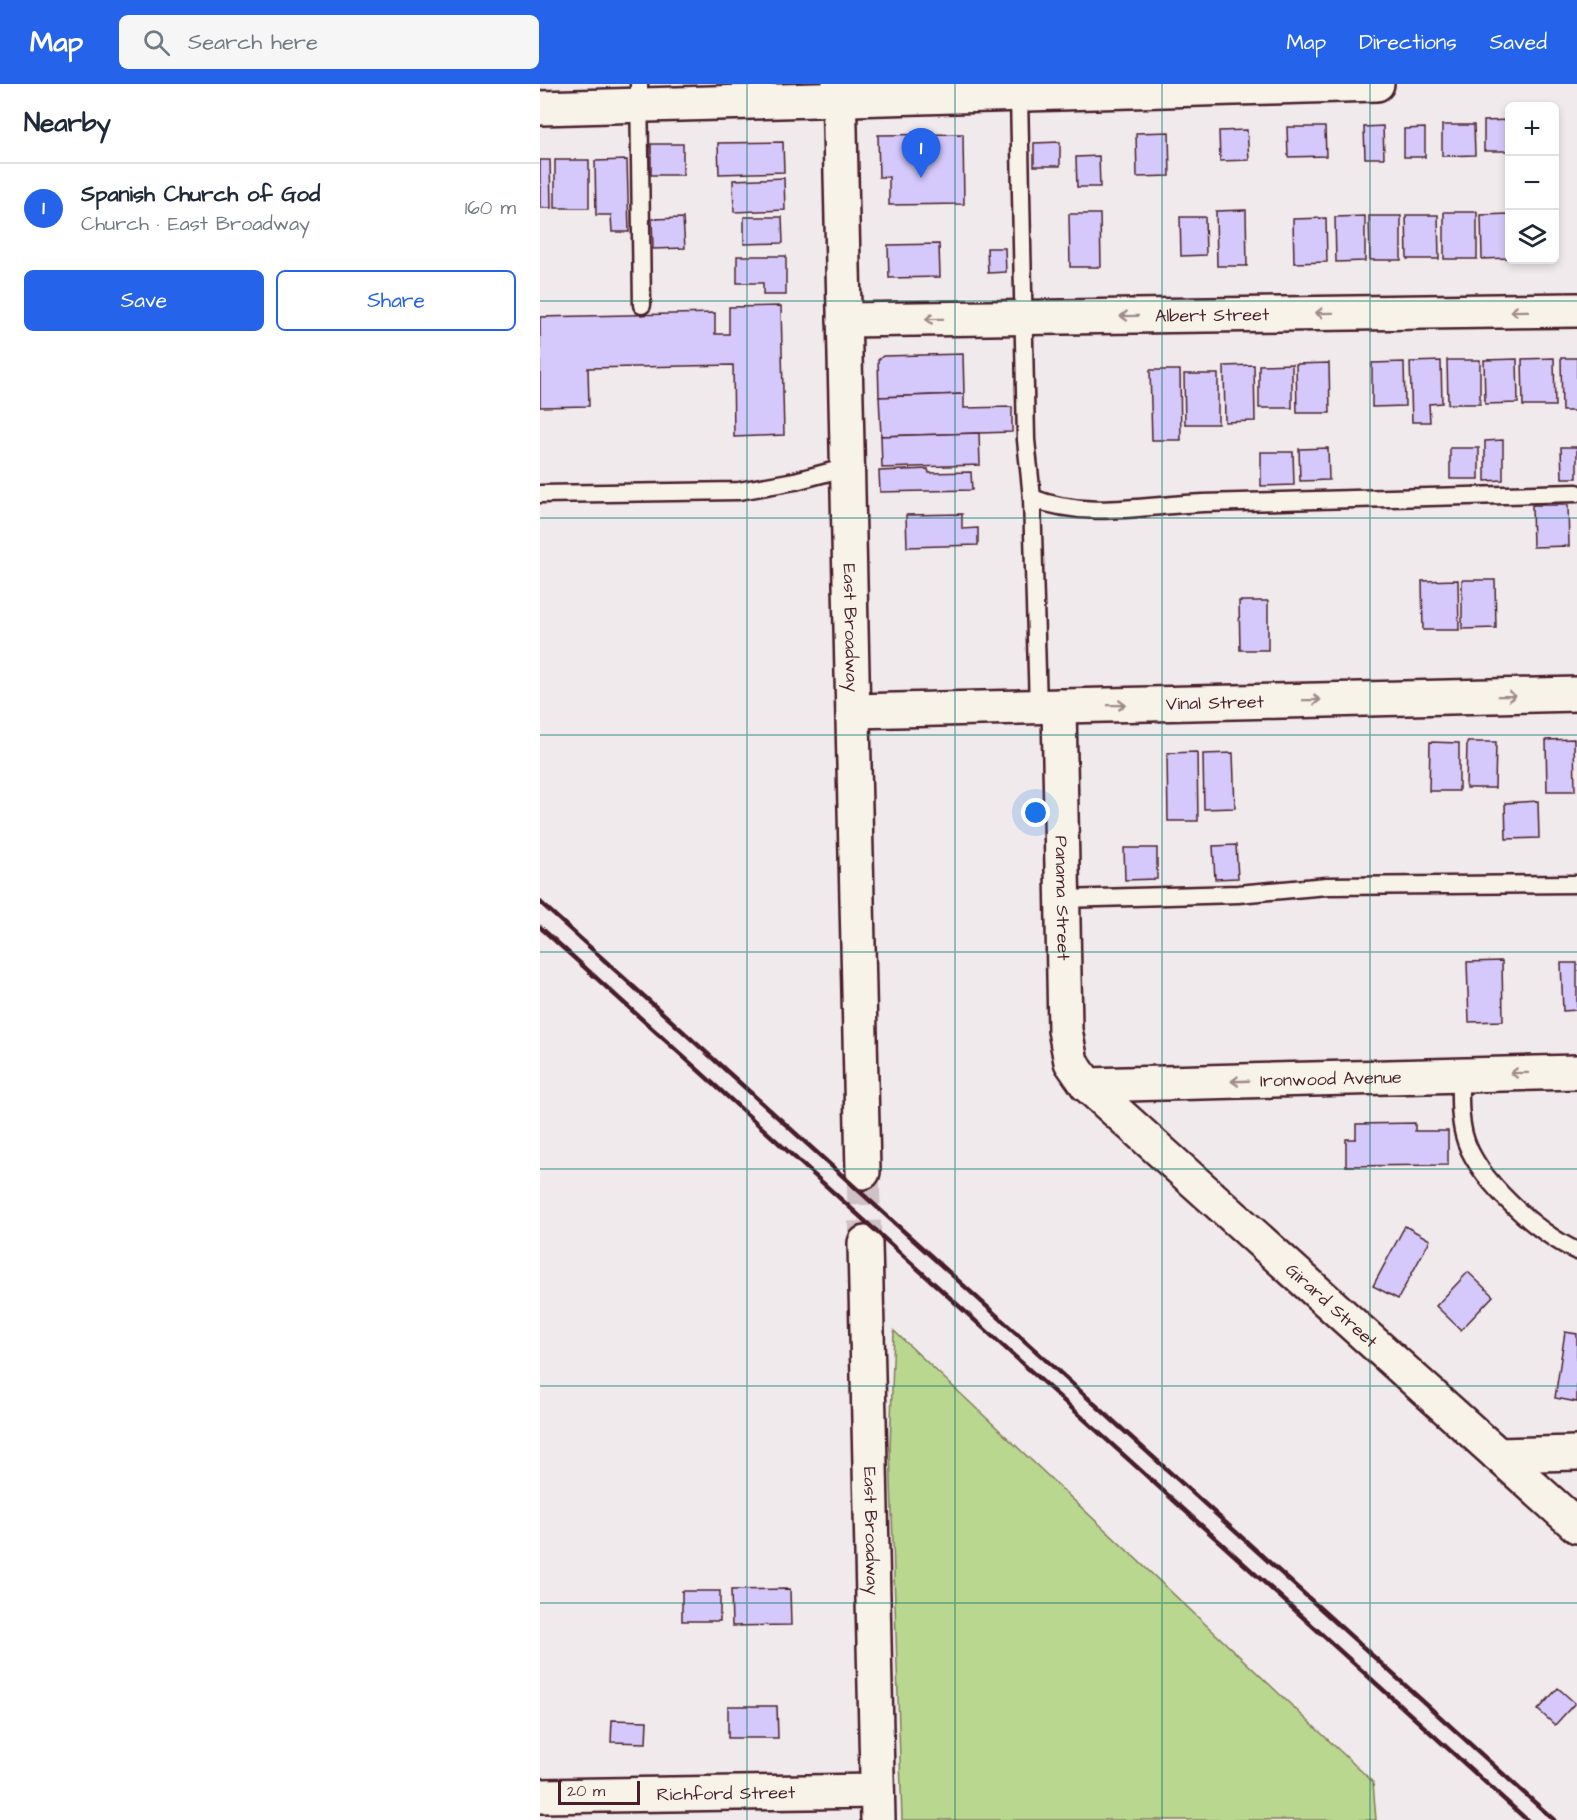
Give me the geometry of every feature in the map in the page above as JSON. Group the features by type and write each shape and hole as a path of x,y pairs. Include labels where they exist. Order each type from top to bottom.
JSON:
{"street":[{"path":"540,108 639,94 1030,91 1377,84"},
{"name":"East Broadway","path":"839,92 863,1173"},
{"name":"Albert Street","path":"844,320 1577,310"},
{"name":"Vinal Street","path":"853,711 1577,694"},
{"name":"Panama Street","path":"1048,707 1062,899 1065,1030 1071,1062 1087,1085"},
{"name":"Ironwood Avenue","path":"1087,1085 1577,1072"},
{"name":"Girard Street","path":"1087,1085 1577,1526"},
{"name":"East Broadway","path":"865,1243 877,1805"},
{"path":"1498,1455 1577,1453"},
{"name":"Richford Street","path":"540,1796 877,1805"}],"lane":[{"path":"1030,91 1025,317 1026,440 1048,707"},
{"path":"639,94 642,305"},
{"path":"540,494 739,491 795,481 848,467"},
{"path":"1032,498 1069,509 1095,510 1175,504 1577,493"},
{"path":"1062,899 1238,894 1327,886 1577,884"},
{"path":"1460,1075 1460,1116 1464,1136 1482,1170 1538,1227 1560,1244 1577,1251"}],"green space":[{"path":"894,1331 1373,1782 1376,1820 902,1820 890,1449"}],"building":[{"path":"1505,120 1505,151 1484,151 1484,121"},
{"path":"1442,125 1474,125 1475,155 1442,156"},
{"path":"1383,126 1384,158 1365,158 1364,127"},
{"path":"1287,127 1325,127 1326,156 1288,157"},
{"path":"1425,128 1425,157 1404,157 1404,129"},
{"path":"1247,130 1249,160 1220,161 1219,131"},
{"path":"1169,132 1170,176 1137,177 1136,133"},
{"path":"963,134 964,204 889,205 889,177 879,177 878,135"},
{"path":"783,142 784,172 719,174 718,143"},
{"path":"1060,142 1060,166 1034,166 1034,143"},
{"path":"651,144 683,144 683,175 651,175"},
{"path":"1099,156 1100,187 1077,187 1076,157"},
{"path":"540,160 550,160 551,208 540,208"},
{"path":"555,160 589,160 589,208 555,208"},
{"path":"627,160 629,232 612,232 611,215 596,215 595,161"},
{"path":"784,178 785,210 734,212 733,180"},
{"path":"1246,210 1247,266 1217,266 1216,211"},
{"path":"1444,212 1477,212 1477,259 1444,259"},
{"path":"1069,214 1100,214 1101,267 1070,267"},
{"path":"1505,214 1505,258 1482,259 1481,215"},
{"path":"1406,215 1438,215 1439,259 1407,259"},
{"path":"1365,216 1365,261 1336,262 1335,217"},
{"path":"1369,216 1401,216 1401,260 1370,260"},
{"path":"744,217 782,217 783,243 744,244"},
{"path":"1180,217 1205,217 1206,255 1181,256"},
{"path":"683,218 685,248 653,249 652,219"},
{"path":"1326,218 1327,262 1294,263 1293,219"},
{"path":"939,244 940,277 889,278 888,245"},
{"path":"987,248 1005,248 1006,272 988,273"},
{"path":"737,256 786,256 786,295 763,295 763,283 737,283"},
{"path":"781,306 784,435 734,437 733,365 588,368 589,406 540,407 540,317 715,313 715,334 729,334 729,307"},
{"path":"963,354 964,394 879,397 878,360 883,356"},
{"path":"1554,358 1555,406 1523,406 1522,359"},
{"path":"1561,358 1577,358 1577,411 1562,411"},
{"path":"1517,359 1518,403 1485,404 1484,360"},
{"path":"1447,360 1480,360 1480,404 1448,404"},
{"path":"1441,361 1442,403 1429,404 1430,422 1412,422 1410,362"},
{"path":"1404,362 1405,406 1372,407 1372,363"},
{"path":"1329,363 1330,413 1297,413 1296,364"},
{"path":"1292,364 1292,408 1259,408 1259,365"},
{"path":"1254,365 1255,421 1225,422 1224,366"},
{"path":"1150,370 1180,370 1181,440 1152,440"},
{"path":"1184,374 1218,374 1218,424 1185,424"},
{"path":"964,394 964,408 1012,407 1012,432 881,436 879,397"},
{"path":"979,433 980,465 882,468 881,436"},
{"path":"1503,440 1503,480 1485,481 1485,441"},
{"path":"1561,447 1577,447 1577,478 1562,478"},
{"path":"1328,448 1329,480 1300,481 1299,449"},
{"path":"1450,448 1479,448 1479,479 1450,479"},
{"path":"1261,452 1293,452 1294,485 1261,486"},
{"path":"928,469 929,473 971,472 972,490 880,492 879,471"},
{"path":"1532,505 1568,505 1569,546 1533,547"},
{"path":"962,514 962,529 978,528 978,545 907,547 906,515"},
{"path":"1458,580 1459,630 1423,630 1422,581"},
{"path":"1462,580 1495,580 1496,628 1462,629"},
{"path":"1239,601 1268,601 1268,650 1240,650"},
{"path":"1574,739 1575,791 1547,791 1546,740"},
{"path":"1430,742 1459,743 1459,791 1429,791"},
{"path":"1467,742 1496,742 1495,788 1466,788"},
{"path":"1197,752 1198,821 1168,821 1167,753"},
{"path":"1233,753 1235,808 1204,809 1203,754"},
{"path":"1538,801 1539,838 1506,839 1505,803"},
{"path":"1236,845 1238,878 1215,879 1213,846"},
{"path":"1124,848 1157,848 1157,879 1125,880"},
{"path":"1502,961 1503,1021 1469,1022 1467,962"},
{"path":"1561,963 1577,963 1577,1010 1563,1011"},
{"path":"1415,1123 1415,1131 1448,1131 1448,1165 1346,1166 1346,1139 1356,1139 1356,1124"},
{"path":"1405,1226 1430,1240 1398,1299 1373,1286"},
{"path":"1468,1272 1493,1296 1461,1330 1436,1306"},
{"path":"1565,1332 1577,1334 1577,1402 1555,1398"},
{"path":"790,1589 791,1625 732,1626 731,1590"},
{"path":"682,1591 720,1591 720,1621 682,1621"},
{"path":"1558,1688 1575,1703 1555,1725 1538,1710"},
{"path":"728,1706 777,1706 778,1738 728,1738"},
{"path":"612,1720 647,1721 646,1743 611,1742"}],"tunnel":[{"path":"863,1172 865,1243"}],"railway":[{"path":"540,902 1554,1820"},
{"path":"540,927 1527,1820"}],"place":[{"name":"Spanish Church of God","path":"921,178"}]}
